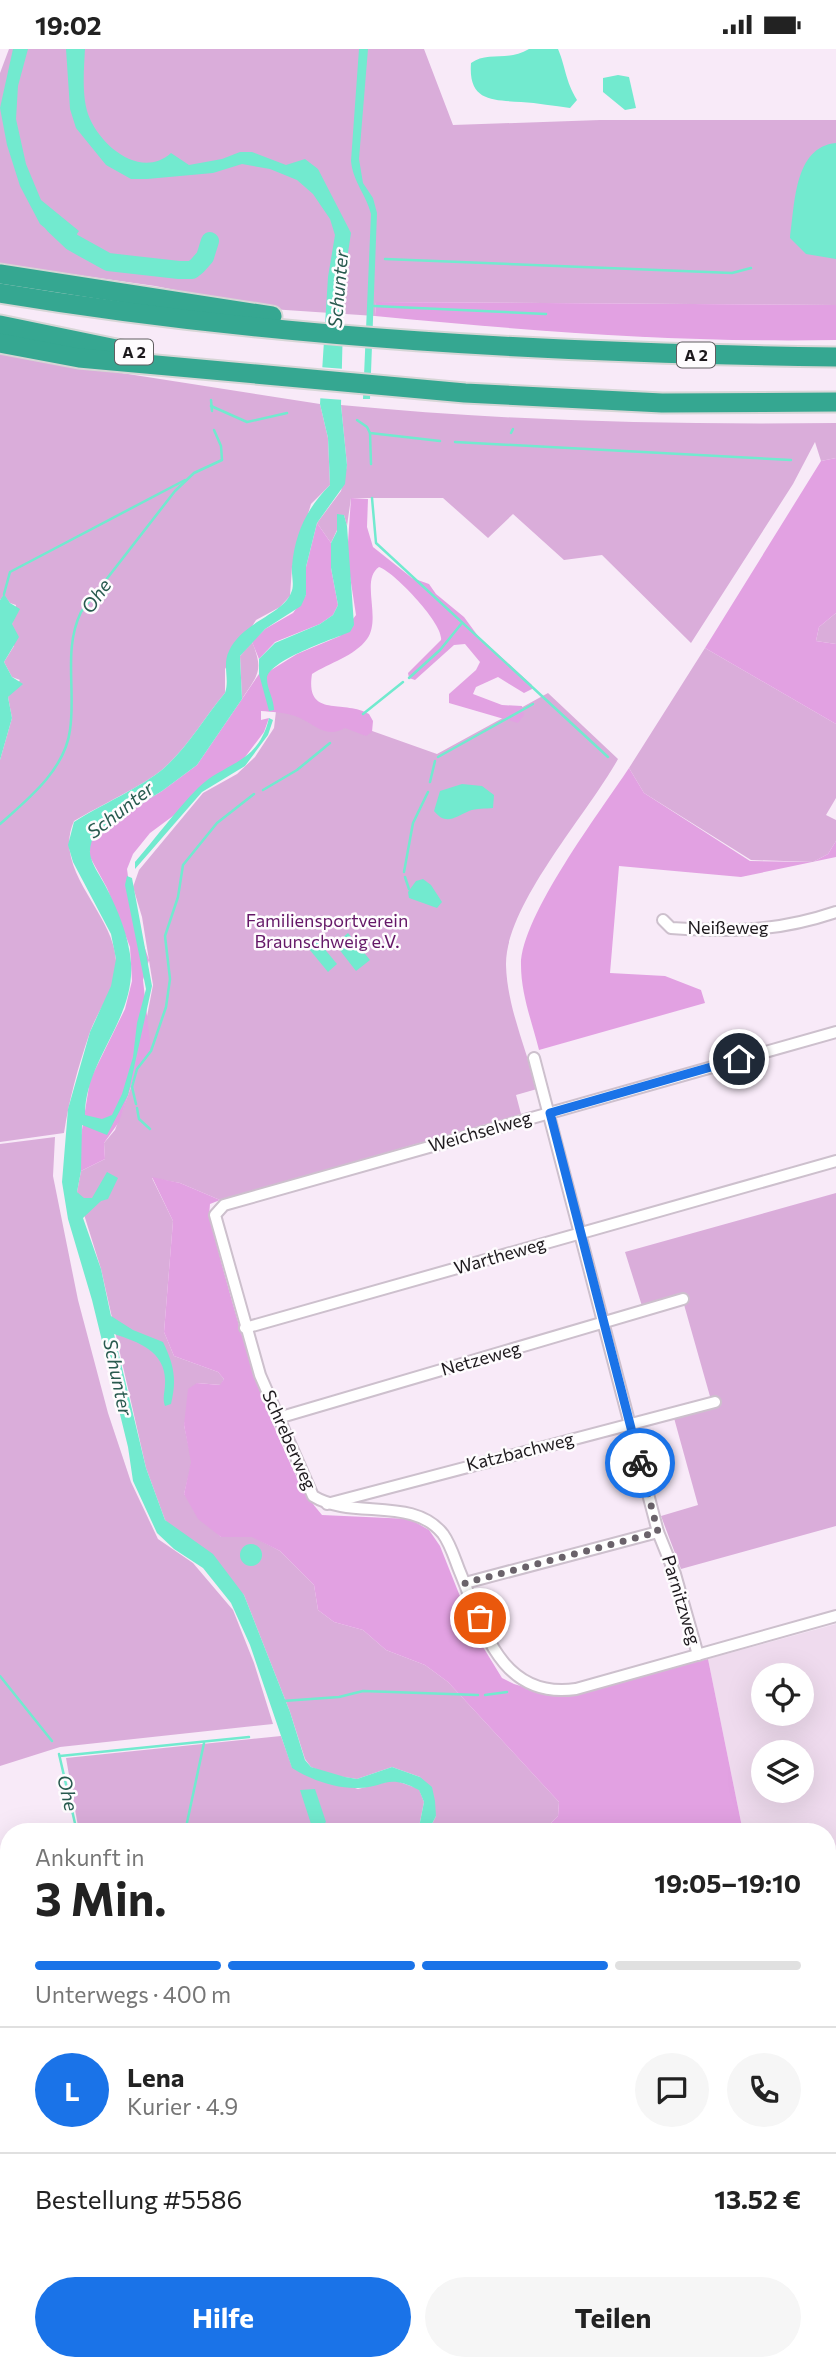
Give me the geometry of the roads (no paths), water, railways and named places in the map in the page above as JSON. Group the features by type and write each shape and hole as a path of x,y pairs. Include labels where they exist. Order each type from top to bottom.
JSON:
{"highway":[{"path":"0,274 270,322"},
{"name":"A 2","path":"0,293 556,351 836,357"},
{"name":"A 2","path":"0,325 136,353 269,373 402,388 583,400 836,402"},
{"path":"0,343 79,358 269,373"}],"street":[{"name":"Neißeweg","path":"663,920 671,928 753,931 792,925 836,912"},
{"name":"Weichselweg","path":"215,1220 216,1210 224,1205 836,1032"},
{"name":"Parnitzweg","path":"534,1058 658,1532 675,1574 698,1655"},
{"name":"Wartheweg","path":"245,1328 836,1161"},
{"name":"Schreberweg","path":"215,1220 245,1328 278,1418 313,1496 327,1504 417,1515 427,1520 448,1542 491,1642 504,1664 520,1679 546,1690 576,1689 836,1616"},
{"name":"Netzeweg","path":"278,1418 683,1299"},
{"name":"Katzbachweg","path":"327,1504 715,1402"},
{"path":"465,1583 658,1532"}],"water":[{"path":"13,49 28,49 18,86 16,119 26,164 41,200 79,231 68,247 40,224 20,186 7,145 0,108"},
{"name":"Schunter","path":"66,49 85,49 84,84 87,111 104,140 124,157 148,163 171,153 189,165 222,159 240,152 252,152 286,165 305,159 318,169 351,233 344,279 341,405 347,465 345,484 317,523 306,567 306,595 301,606 265,629 240,656 242,699 197,765 162,791 95,832 92,842 91,858 119,914 131,963 130,984 125,1003 93,1076 85,1115 102,1119 112,1115 122,1094 133,1057 137,1023 146,989 125,885 127,876 132,878 152,986 128,1095 107,1135 82,1125 81,1171 77,1192 84,1198 92,1198 107,1172 118,1178 108,1199 101,1201 83,1218 101,1269 111,1316 133,1330 163,1342 172,1365 173,1395 171,1404 165,1406 164,1373 156,1356 142,1345 114,1334 146,1468 165,1520 213,1554 244,1595 290,1712 305,1760 311,1767 357,1779 392,1767 420,1777 432,1787 436,1816 432,1823 420,1823 424,1802 419,1790 408,1785 392,1782 355,1788 330,1785 292,1768 250,1645 231,1603 203,1568 174,1549 157,1533 133,1481 128,1447 92,1300 68,1219 62,1182 68,1109 90,1032 111,986 116,959 111,934 73,862 68,845 74,822 144,782 172,760 225,693 227,656 235,641 286,601 291,593 292,569 299,532 309,512 330,485 328,438 320,404 328,277 335,235 330,219 313,194 297,180 270,169 242,164 213,173 131,179 106,165 76,128 70,109"},
{"path":"359,49 368,49 359,159 363,183 373,198 377,213 370,399 363,399 371,214 354,175 351,161"},
{"path":"529,49 558,49 577,100 570,108 501,101 478,92 471,76 471,63 477,59 513,55"},
{"path":"618,75 629,77 636,108 625,110 603,92 603,78"},
{"path":"836,143 836,259 806,254 790,238 796,194 804,166 822,147"},
{"path":"337,514 344,515 347,526 354,625 350,632 289,658 270,672 267,683 274,710 269,711 259,674 259,659 275,643 320,624 333,615 338,605 331,568 331,543 337,531"},
{"path":"4,594 10,603 20,609 12,624 19,637 4,662 12,677 23,684 8,697 12,718 0,760 0,600"},
{"path":"269,718 273,720 268,735 245,766 202,792 135,869 135,862 198,788 249,754 257,745"},
{"path":"462,784 482,786 494,795 493,808 472,810 451,819 438,816 434,811 440,791"},
{"path":"423,879 431,885 442,902 437,908 409,898 408,892 416,881"},
{"path":"348,933 370,960 356,971 335,944"},
{"path":"313,941 318,941 337,964 328,972 309,949"},
{"path":"251,1544 259,1547 262,1555 259,1563 251,1566 243,1563 240,1555 243,1547"},
{"path":"315,1789 325,1823 311,1823 300,1790"}],"waterway":[{"path":"54,225 72,242 108,262 179,270 192,270 197,266 205,257 210,241"},
{"path":"385,259 732,273 751,268"},
{"path":"374,306 546,314"},
{"name":"Ohe","path":"211,400 212,411"},
{"path":"211,406 247,422 287,413"},
{"path":"357,420 367,427 370,433 440,441"},
{"path":"511,433 513,429"},
{"name":"Ohe","path":"0,824 43,783 67,745 71,715 71,655 81,612 175,491 194,473 222,460 221,446 214,430"},
{"path":"370,433 371,464"},
{"path":"455,442 791,460"},
{"path":"4,594 10,572 185,480"},
{"path":"372,498 376,543 608,757"},
{"path":"409,678 440,650 462,623"},
{"path":"363,714 403,682"},
{"path":"438,757 533,704"},
{"path":"263,790 297,770 330,743"},
{"path":"430,782 435,761"},
{"path":"404,872 413,823 428,792"},
{"path":"136,1104 132,1087 137,1069 151,1051 166,1007 170,979 165,936 178,897 183,865 217,823 254,794"},
{"path":"405,877 409,889"},
{"path":"137,1108 139,1119 150,1129"},
{"name":"Ohe","path":"0,1676 52,1741"},
{"path":"283,1701 339,1697 363,1691 478,1695"},
{"path":"485,1695 507,1692"},
{"path":"60,1756 249,1737"},
{"path":"187,1823 204,1743"},
{"name":"Ohe","path":"59,1754 75,1823"}],"park label":[{"name":"Familiensportverein Braunschweig e.V.","path":"327,931"}]}
